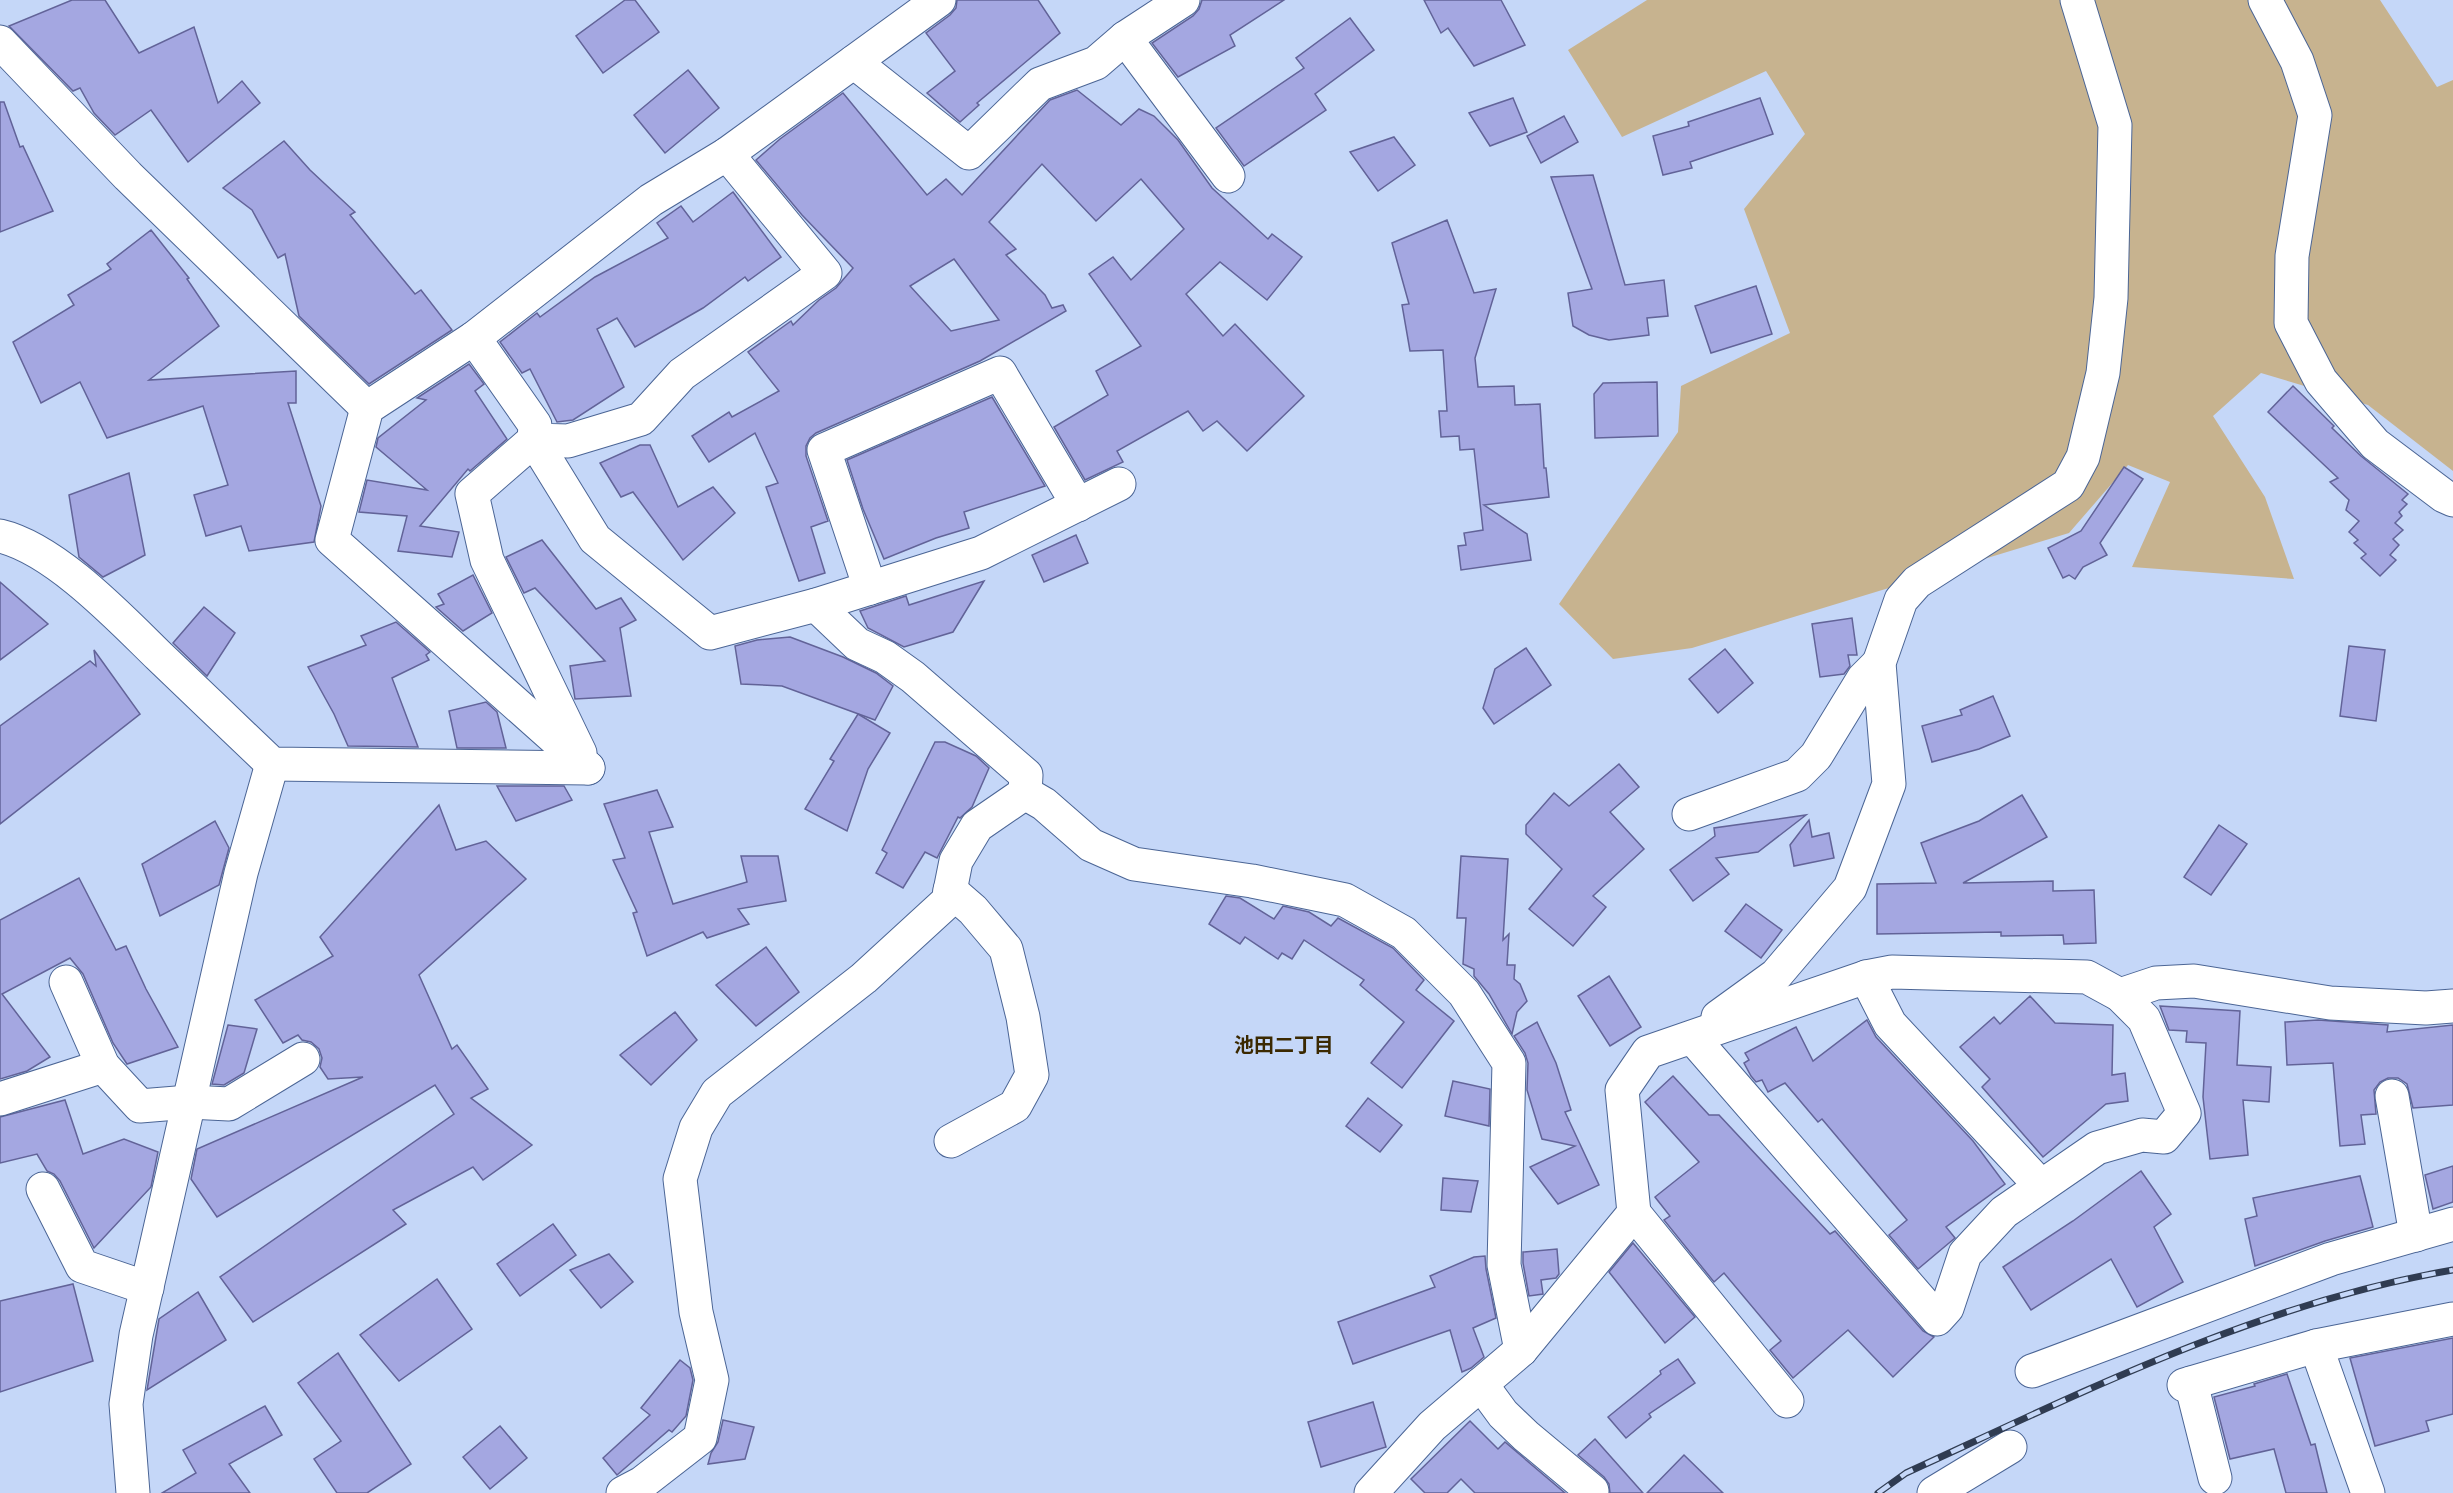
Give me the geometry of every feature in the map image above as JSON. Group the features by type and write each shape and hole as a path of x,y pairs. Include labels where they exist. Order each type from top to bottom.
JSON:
{"street":[{"path":"588,768 332,540 368,408 474,338 651,200 727,154 939,0"},
{"path":"854,62 969,153 1040,84 1096,63 1125,38 1183,0"},
{"path":"1692,1036 1776,975 1850,888 1889,784 1879,663 1901,600 1917,582 2068,485 2083,457 2103,373 2111,298 2115,125 2077,0"},
{"path":"2265,0 2297,61 2315,115 2292,256 2291,323 2321,381 2375,444 2444,496 2453,500"},
{"path":"1125,38 1228,176"},
{"path":"0,42 128,176 368,408"},
{"path":"588,768 487,560 472,494 534,440 568,441 641,419 682,374 825,273 727,154"},
{"path":"474,338 536,425 534,440 595,538 710,633 816,605 981,553 1119,484"},
{"path":"870,588 824,450 1000,373 1078,505"},
{"path":"0,536 52,560 116,615 272,764 588,768"},
{"path":"816,605 857,644 885,657 913,677 1026,775 1025,793"},
{"path":"1689,814 1797,775 1816,756 1863,679 1879,663"},
{"path":"133,1493 126,1404 136,1335 241,873 272,764"},
{"path":"623,1493 642,1483 700,1438 712,1380 696,1312 680,1179 696,1128 717,1093 864,978 948,901 956,861 977,826 1025,793"},
{"path":"1025,793 1044,804 1091,845 1134,864 1252,881 1345,900 1404,933 1464,993 1509,1063 1504,1265 1521,1350"},
{"path":"950,890 973,910 1006,949 1023,1017 1032,1075 1015,1106 951,1141"},
{"path":"1692,1036 1937,1319 1947,1308 1965,1254 2004,1212 2097,1148 2142,1135 2164,1137 2184,1113 2144,1019 2120,995 2087,977 1892,972 1866,976 1692,1036 1648,1052 1622,1090 1634,1213 1787,1401"},
{"path":"1866,976 1890,1024 2042,1186"},
{"path":"2120,995 2156,983 2194,981 2330,1003 2426,1008 2453,1006"},
{"path":"66,982 103,1066 140,1106 189,1102 229,1104 303,1059"},
{"path":"0,1099 103,1066"},
{"path":"2392,1096 2416,1235"},
{"path":"43,1189 82,1266 147,1288"},
{"path":"1371,1493 1432,1426 1521,1350 1634,1213"},
{"path":"2032,1371 2331,1259 2453,1224"},
{"path":"2216,1478 2188,1384 2316,1346 2453,1318"},
{"path":"2316,1346 2368,1493"},
{"path":"1481,1384 1503,1414 1592,1491"},
{"path":"1934,1493 2010,1447"}],"shaded area":[{"path":"1647,0 2380,0 2437,87 2453,80 2453,471 2368,405 2261,373 2213,416 2265,497 2294,579 2132,567 2170,482 2128,465 2069,533 1692,648 1613,659 1559,604 1678,432 1681,386 1790,333 1744,209 1805,134 1766,71 1622,137 1568,50"}],"building":[{"path":"72,0 105,0 139,53 194,27 218,103 242,81 260,103 188,162 151,110 115,135 94,113 80,88 73,91 9,26"},
{"path":"625,0 635,0 659,32 603,73 576,36"},
{"path":"957,0 1038,0 1060,33 977,103 979,105 960,122 927,93 955,71 926,33 950,15 956,8"},
{"path":"1202,0 1284,0 1230,35 1235,46 1178,77 1152,43 1193,16"},
{"path":"1424,0 1501,0 1525,45 1474,66 1448,28 1441,33"},
{"path":"1350,18 1374,50 1315,94 1326,110 1244,166 1216,128 1304,68 1296,58"},
{"path":"688,70 719,108 665,153 634,115"},
{"path":"1077,90 1121,125 1139,109 1154,116 1178,140 1212,188 1268,239 1272,234 1302,257 1267,300 1220,262 1186,294 1223,336 1235,324 1304,396 1247,451 1217,421 1203,431 1188,411 1117,451 1123,462 1085,480 1054,427 1108,395 1096,371 1141,346 1089,274 1113,257 1131,280 1184,229 1141,179 1096,221 1042,164 989,222 1016,249 1006,255 1045,295 1052,308 1063,305 1066,311 980,361 816,433 810,438 806,446 806,456 828,521 811,527 825,573 799,581 766,487 778,483 755,433 709,462 692,436 729,412 732,417 779,391 748,352 791,321 793,325 819,300 836,288 853,268 802,215 756,160 780,139 843,93 927,195 946,179 962,195 1050,100","holes":["954,259 999,320 951,331 910,286"]},
{"path":"1513,98 1527,132 1490,146 1469,113"},
{"path":"1760,98 1773,134 1690,162 1692,168 1663,175 1653,136 1689,126 1688,122"},
{"path":"0,102 4,102 20,147 23,146 53,211 0,232"},
{"path":"1564,116 1578,142 1541,163 1527,136"},
{"path":"1394,137 1415,165 1378,191 1350,152"},
{"path":"284,141 310,170 355,212 350,215 415,294 421,290 452,330 369,384 299,316 285,254 278,258 252,210 223,188"},
{"path":"1593,175 1625,285 1664,280 1668,316 1647,318 1649,335 1609,340 1589,335 1573,326 1568,293 1592,289 1551,177"},
{"path":"733,192 781,257 748,281 745,277 703,308 635,347 617,318 597,329 624,387 573,420 557,422 530,369 522,373 500,342 537,313 540,317 595,277 668,238 657,223 681,206 693,222"},
{"path":"1447,220 1474,293 1496,289 1475,358 1478,387 1514,386 1515,405 1540,404 1544,468 1546,468 1549,497 1484,505 1527,534 1531,560 1461,570 1458,546 1466,545 1464,533 1483,530 1474,449 1460,450 1459,436 1441,437 1439,411 1447,411 1443,350 1410,351 1402,305 1409,304 1392,243"},
{"path":"151,230 189,278 187,279 219,326 149,380 296,371 296,403 288,403 321,506 314,542 249,551 241,526 206,536 194,495 228,485 203,406 107,438 80,382 41,403 13,342 74,305 68,295 111,269 107,264"},
{"path":"1756,286 1772,334 1711,353 1695,306"},
{"path":"469,364 484,384 475,391 507,439 470,471 468,469 420,526 459,532 452,557 398,551 407,516 359,512 367,480 427,490 376,447 378,438 426,400 417,398"},
{"path":"1657,382 1658,436 1595,438 1594,394 1603,383"},
{"path":"2293,386 2361,456 2408,494 2402,500 2407,504 2399,512 2402,516 2395,523 2403,530 2393,539 2399,545 2390,555 2396,560 2380,576 2361,558 2366,554 2354,543 2358,540 2349,532 2359,521 2346,510 2349,500 2330,482 2338,478 2268,412"},
{"path":"992,397 1045,486 964,512 969,528 936,538 884,559 863,509 847,460"},
{"path":"640,445 650,445 678,507 713,487 735,513 683,560 633,492 621,497 600,463"},
{"path":"2124,467 2143,479 2100,543 2107,555 2083,567 2075,579 2069,575 2063,578 2048,548 2081,531"},
{"path":"129,473 145,555 103,577 79,557 69,495"},
{"path":"1076,535 1088,563 1044,582 1032,555"},
{"path":"542,540 596,609 621,598 636,620 620,628 631,696 575,699 570,666 605,661 535,588 524,593 506,557"},
{"path":"473,575 492,613 463,631 436,607 444,604 438,594"},
{"path":"984,581 953,632 904,647 868,628 860,611 906,596 909,605"},
{"path":"0,582 48,624 0,660"},
{"path":"204,607 235,633 207,676 173,643"},
{"path":"1852,618 1857,655 1848,655 1850,666 1844,674 1820,677 1812,624"},
{"path":"396,622 430,652 426,655 429,660 392,678 418,747 348,746 334,714 308,667 366,645 361,636"},
{"path":"790,637 843,657 876,673 893,686 875,720 782,686 741,684 735,646 757,640"},
{"path":"2349,646 2385,650 2376,721 2340,716"},
{"path":"1526,648 1551,685 1494,724 1483,708 1495,669"},
{"path":"1725,649 1753,683 1718,713 1689,679"},
{"path":"94,650 140,714 0,824 0,726 90,661 96,666"},
{"path":"1993,696 2010,736 1979,749 1932,762 1922,726 1962,715 1960,710"},
{"path":"486,702 497,712 506,748 457,748 449,711"},
{"path":"858,714 890,733 868,769 847,831 805,809 834,761 830,759"},
{"path":"935,742 945,742 976,756 989,768 972,807 960,818 958,817 937,858 925,852 903,888 876,873 887,853 882,850"},
{"path":"1619,764 1639,787 1610,812 1644,849 1593,896 1606,907 1573,946 1529,909 1562,869 1526,834 1526,825 1554,793 1569,806"},
{"path":"497,786 564,786 572,800 516,821"},
{"path":"657,790 673,827 649,832 673,904 747,882 741,856 778,856 786,901 738,909 749,924 707,938 703,932 647,956 633,913 637,912 613,860 625,858 604,804"},
{"path":"2022,795 2047,837 1963,883 2053,881 2053,891 2094,890 2096,943 2064,944 2063,935 2001,936 2001,932 1877,934 1877,884 1936,883 1921,843 1979,821"},
{"path":"439,805 456,850 486,841 526,879 419,975 452,1049 457,1045 488,1089 471,1098 532,1145 483,1180 473,1167 393,1210 406,1224 253,1322 220,1277 454,1114 435,1085 217,1217 191,1179 197,1149 363,1077 328,1079 320,1067 322,1058 319,1049 311,1042 302,1040 298,1035 283,1043 255,1000 333,956 320,937"},
{"path":"1806,815 1758,852 1716,858 1729,874 1693,901 1670,870 1715,836 1714,828"},
{"path":"1809,820 1812,837 1829,833 1834,858 1794,866 1790,845"},
{"path":"215,821 229,848 219,885 160,916 142,864"},
{"path":"2219,825 2247,844 2211,895 2184,877"},
{"path":"1461,856 1508,859 1503,940 1509,934 1507,965 1515,965 1514,979 1520,984 1527,1001 1517,1012 1512,1034 1489,994 1474,976 1474,969 1463,964 1466,918 1457,918"},
{"path":"79,878 116,950 126,946 146,989 178,1047 127,1064 113,1043 83,974 70,958 2,994 50,1057 27,1071 0,1079 0,920"},
{"path":"1226,896 1240,898 1274,919 1283,906 1309,912 1331,926 1338,918 1393,948 1424,980 1416,990 1454,1021 1402,1088 1371,1063 1404,1022 1360,985 1364,980 1304,940 1292,959 1282,953 1278,959 1245,937 1240,944 1209,924"},
{"path":"1746,904 1782,930 1761,958 1725,931"},
{"path":"766,947 799,992 756,1026 716,985"},
{"path":"1609,976 1641,1027 1610,1046 1578,996"},
{"path":"2030,996 2055,1023 2113,1025 2112,1075 2125,1073 2128,1101 2106,1104 2043,1157 1982,1087 1990,1079 1960,1047 1994,1017 2000,1024"},
{"path":"2160,1006 2240,1011 2237,1065 2271,1067 2269,1102 2243,1100 2248,1155 2210,1159 2203,1097 2206,1043 2186,1042 2187,1031 2169,1030"},
{"path":"675,1012 697,1040 651,1085 620,1055"},
{"path":"1867,1020 1876,1037 1973,1141 2005,1184 1946,1227 1955,1238 1918,1269 1889,1235 1907,1220 1822,1119 1818,1122 1785,1083 1768,1092 1762,1080 1756,1082 1744,1063 1749,1060 1745,1053 1796,1027 1813,1061"},
{"path":"2318,1020 2388,1025 2387,1032 2453,1025 2453,1105 2413,1108 2407,1084 2398,1078 2388,1078 2380,1082 2374,1090 2376,1114 2361,1115 2365,1144 2340,1146 2333,1063 2287,1065 2285,1022"},
{"path":"1537,1022 1556,1063 1571,1110 1565,1112 1599,1185 1558,1204 1530,1167 1575,1146 1542,1139 1527,1090 1528,1063 1525,1053 1514,1036"},
{"path":"228,1025 257,1029 244,1073 224,1085 212,1084"},
{"path":"1673,1076 1709,1115 1719,1115 1830,1234 1835,1231 1923,1331 1934,1337 1893,1377 1848,1330 1793,1378 1770,1350 1781,1341 1724,1273 1714,1282 1664,1220 1670,1216 1655,1197 1699,1162 1645,1102"},
{"path":"1453,1081 1490,1089 1489,1126 1445,1116"},
{"path":"1368,1098 1402,1125 1380,1152 1346,1126"},
{"path":"65,1100 83,1154 124,1139 158,1152 151,1187 94,1248 60,1181 54,1174 47,1171 37,1154 0,1163 0,1117"},
{"path":"2453,1166 2453,1202 2433,1209 2425,1175"},
{"path":"2141,1171 2171,1214 2154,1227 2183,1282 2137,1307 2111,1259 2031,1310 2003,1267 2073,1221"},
{"path":"2360,1176 2373,1227 2255,1266 2245,1219 2257,1216 2253,1198"},
{"path":"1443,1178 1478,1181 1471,1212 1441,1210"},
{"path":"553,1224 576,1255 520,1296 497,1264"},
{"path":"1633,1243 1695,1317 1665,1343 1609,1272"},
{"path":"1557,1249 1559,1274 1556,1278 1541,1280 1543,1294 1529,1296 1523,1252"},
{"path":"609,1254 633,1282 601,1308 570,1270"},
{"path":"1485,1256 1496,1318 1473,1328 1484,1357 1471,1368 1462,1372 1450,1330 1353,1364 1338,1322 1435,1287 1430,1276 1474,1257"},
{"path":"437,1279 472,1329 399,1381 360,1335"},
{"path":"73,1284 93,1361 0,1392 0,1301"},
{"path":"198,1292 226,1340 147,1390 159,1319"},
{"path":"2453,1338 2453,1414 2426,1421 2429,1431 2375,1446 2350,1358"},
{"path":"338,1353 411,1464 367,1493 337,1493 314,1459 341,1441 298,1383"},
{"path":"1678,1359 1695,1383 1649,1414 1651,1417 1626,1438 1608,1417 1661,1374 1660,1371"},
{"path":"680,1360 690,1368 693,1380 686,1416 672,1432 669,1430 617,1475 603,1458 650,1415 641,1408"},
{"path":"2287,1374 2311,1445 2315,1444 2327,1493 2286,1493 2274,1449 2230,1459 2214,1397 2255,1386 2254,1384"},
{"path":"1373,1402 1386,1447 1321,1467 1308,1422"},
{"path":"265,1406 282,1435 229,1464 250,1493 162,1493 196,1473 183,1450"},
{"path":"723,1420 754,1427 745,1459 708,1464 711,1453 718,1442"},
{"path":"1470,1421 1498,1449 1505,1442 1565,1493 1475,1493 1461,1479 1447,1493 1425,1493 1411,1479"},
{"path":"500,1426 527,1458 490,1489 463,1457"},
{"path":"1595,1439 1643,1493 1610,1493 1609,1484 1604,1477 1578,1455"},
{"path":"1684,1455 1723,1493 1647,1493"}],"railway":[{"path":"1878,1493 1906,1473 2039,1412 2241,1327 2311,1304 2381,1285 2453,1270"}],"district":[{"name":"池田二丁目","path":"1284,1045"}]}
